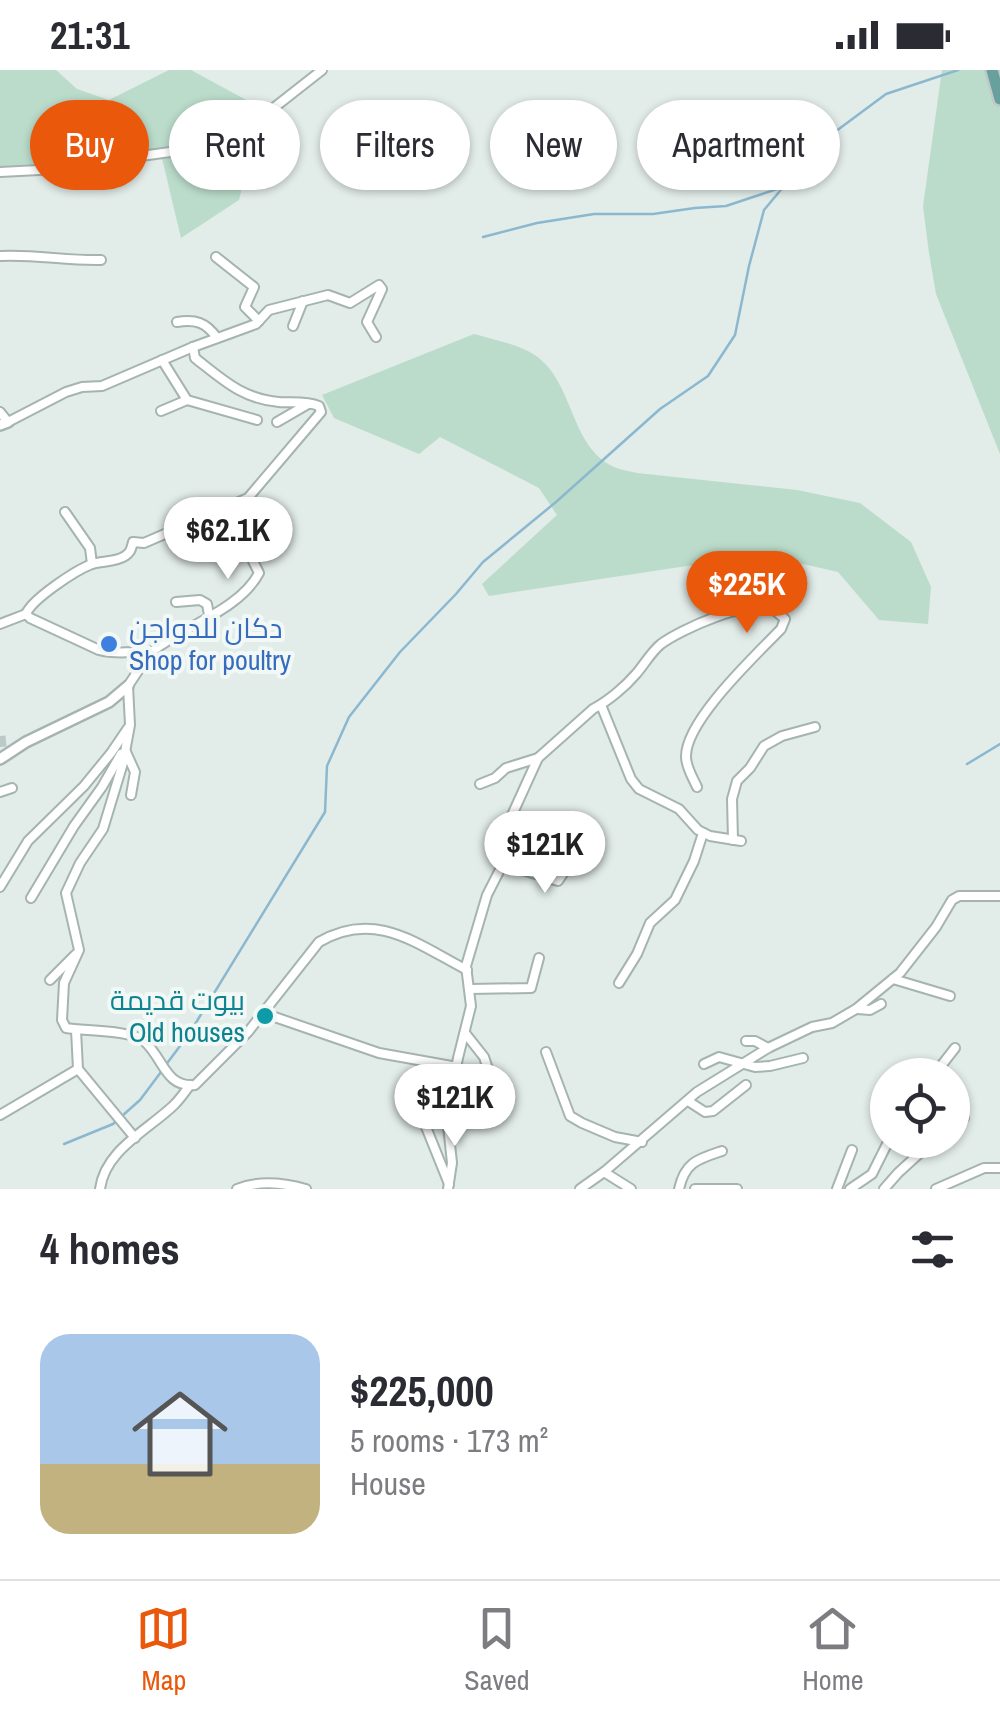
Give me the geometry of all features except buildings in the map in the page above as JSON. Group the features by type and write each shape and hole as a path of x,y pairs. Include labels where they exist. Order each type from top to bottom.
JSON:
{"main road":[{"path":"992,70 1000,99"}],"street":[{"path":"0,172 192,150 248,128 322,70"},
{"path":"0,256 101,260"},
{"path":"216,258 254,288 246,307 259,321"},
{"path":"0,412 4,423 66,392 82,386 102,386 256,324 269,310 328,295 350,304 378,285 382,289 367,322 376,337"},
{"path":"293,326 303,302"},
{"path":"176,322 202,322 217,338"},
{"path":"0,624 26,614 36,600 82,568 126,556 134,542 144,542 248,498 319,416 319,406 310,402 278,402 238,392 195,358 194,347"},
{"path":"162,360 187,400"},
{"path":"161,411 187,400 258,420"},
{"path":"277,422 310,402"},
{"path":"66,512 90,548 92,564"},
{"path":"0,759 26,742 109,702 128,686 149,654 252,586 258,574 241,537 244,531 268,518"},
{"path":"176,602 200,600 208,604 209,616"},
{"path":"448,1186 452,1163 448,1116 471,1006 467,970 487,894 510,852 507,826 538,758 633,678 658,646 690,626 731,612 774,610 784,619 781,629 724,688 688,740 686,760 697,787"},
{"path":"26,614 99,650 149,654"},
{"path":"128,686 130,725 103,829 66,893 79,950 64,983 62,1020 66,1028 132,1034 146,1042 172,1079 190,1086 196,1085 248,1032 319,942 332,934 360,926 395,932 467,970"},
{"path":"601,705 632,780 640,789 679,810 704,833 737,841 732,799 738,781 764,746 782,736 815,727"},
{"path":"0,887 28,842 84,786 130,725"},
{"path":"126,747 135,772 131,795"},
{"path":"31,898 126,747"},
{"path":"480,784 506,768 538,758"},
{"path":"0,792 12,788"},
{"path":"619,983 650,923 676,900 704,833"},
{"path":"504,864 558,881 568,866"},
{"path":"580,1189 688,1101 742,1064 856,1008 892,979 936,928 952,900 959,896 1000,896"},
{"path":"50,980 79,950"},
{"path":"470,989 530,988 539,958"},
{"path":"892,979 950,996"},
{"path":"856,1008 870,1010 881,1004"},
{"path":"263,1012 379,1053 457,1068"},
{"path":"76,1030 78,1069 135,1138"},
{"path":"466,1032 488,1069"},
{"path":"746,1042 755,1041 768,1048"},
{"path":"947,1058 955,1048"},
{"path":"546,1052 570,1116 591,1128 642,1142"},
{"path":"704,1064 719,1057 770,1066 803,1058"},
{"path":"0,1115 78,1069"},
{"path":"688,1101 706,1112 713,1111 746,1084"},
{"path":"100,1189 110,1161 190,1086"},
{"path":"426,1127 448,1186"},
{"path":"837,1189 852,1150"},
{"path":"679,1189 682,1174 697,1160 722,1151"},
{"path":"850,1189 872,1174 880,1158"},
{"path":"884,1189 914,1158"},
{"path":"936,1189 984,1168 1000,1168"},
{"path":"604,1172 631,1189"},
{"path":"237,1189 286,1184 306,1189"},
{"path":"696,1189 737,1189"}],"green space":[{"path":"0,70 56,70 77,89 109,100 30,100 30,167 0,171"},
{"path":"169,70 191,70 246,100 169,100 169,188 161,154 149,154 149,100 109,100"},
{"path":"942,70 1000,70 1000,454 936,294 929,253 923,206"},
{"path":"170,190 241,190 239,200 181,238"},
{"path":"474,334 517,347 540,359 560,385 589,446 614,467 637,473 797,490 860,503 911,542 931,587 928,624 879,620 838,572 803,564 700,564 489,596 482,584 557,515 539,488 440,437 419,454 334,418 322,395"}],"waterway":[{"path":"165,1066 189,1034 325,812 327,766 349,717 400,652 483,562 660,409 708,376 735,335 764,210 820,143 886,94 958,70"},
{"path":"483,237 594,214 653,214 726,206 774,190"},
{"path":"967,764 1000,744"},
{"path":"64,1144 113,1124 140,1100 161,1072"}],"tunnel":[{"path":"0,736 2,757"}],"place":[{"name":"دكان للدواجن Shop for poultry","path":"109,644"},
{"name":"بيوت قديمة Old houses","path":"265,1016"}]}
